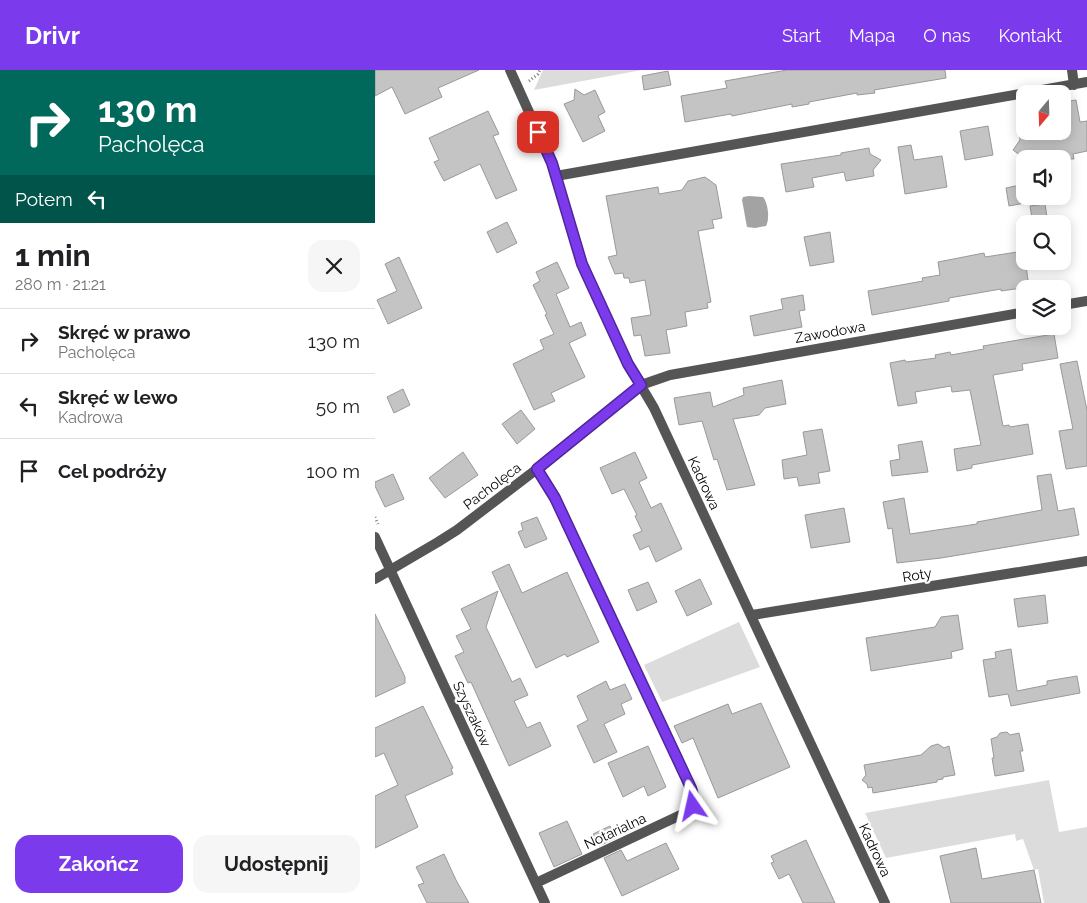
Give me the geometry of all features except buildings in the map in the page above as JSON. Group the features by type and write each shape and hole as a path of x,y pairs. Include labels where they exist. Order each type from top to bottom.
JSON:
{"street":[{"name":"Kadrowa","path":"510,70 552,163 582,264 628,364 654,408 885,903"},
{"path":"1072,70 1074,84"},
{"path":"556,176 1087,82"},
{"path":"1071,304 1087,301"},
{"name":"Zawodowa","path":"641,385 670,374 1016,314"},
{"name":"Pacholęca","path":"375,579 451,534 537,469 641,385"},
{"name":"Notarialna","path":"535,884 687,812 693,806 694,798 555,498 537,469"},
{"name":"Szyszaków","path":"375,537 545,903"},
{"name":"Roty","path":"752,615 1087,561"}],"path":[{"path":"526,82 539,74 540,70"},
{"path":"375,517 379,526"}],"shaded area":[{"path":"543,70 642,70 534,90"},
{"path":"743,197 763,197 765,200 768,215 766,226 747,227 742,200"},
{"path":"739,622 760,667 662,702 644,665"},
{"path":"1049,780 1059,832 1087,827 1087,903 1044,903 1038,869 1034,870 1023,839 1016,841 1015,834 886,858 865,813"}],"route":[{"path":"538,132 552,163 582,264 628,364 641,385 537,469 555,498 691,788 694,798 693,806"}]}
